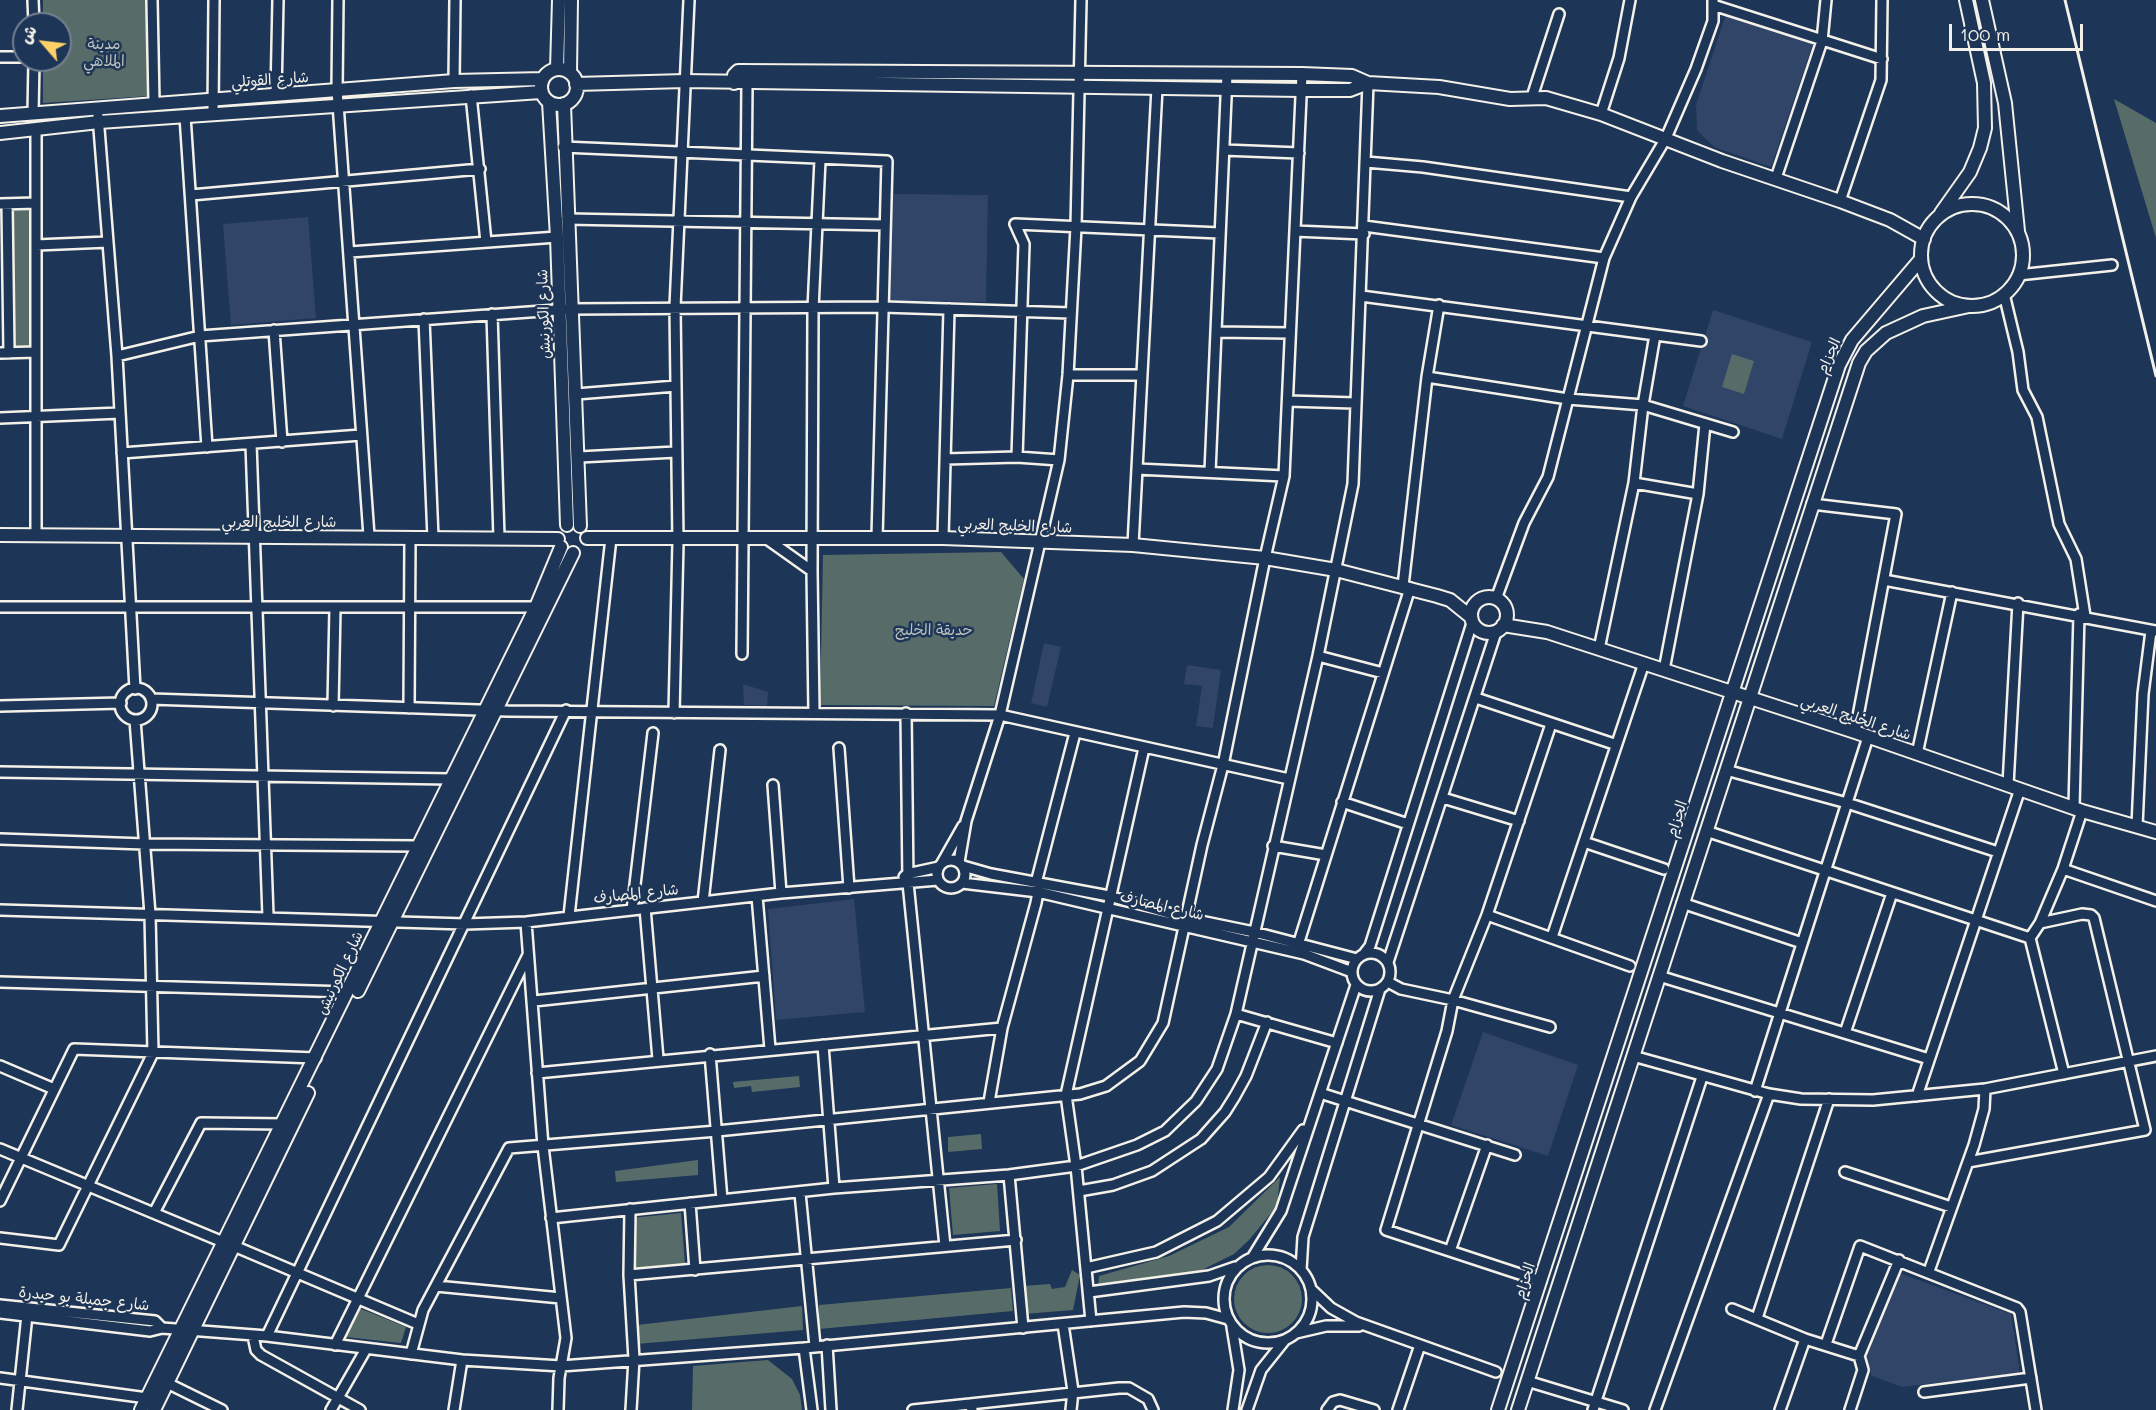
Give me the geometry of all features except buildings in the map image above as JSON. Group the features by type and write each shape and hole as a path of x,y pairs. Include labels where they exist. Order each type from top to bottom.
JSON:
{"street":[{"path":"152,0 154,102"},
{"path":"213,114 214,0"},
{"path":"276,94 278,0"},
{"path":"338,0 337,90 369,536"},
{"path":"454,81 455,0"},
{"path":"557,69 559,0"},
{"path":"557,69 549,72 542,85 549,102 564,104 575,95 571,0"},
{"path":"674,713 678,538 675,307 689,0"},
{"path":"908,878 938,880 949,889 962,884 965,875 961,864 966,821 1000,715 1059,460 1068,375 1076,227 1081,0"},
{"path":"1601,114 1619,57 1630,0"},
{"path":"1776,178 1822,41 1826,0"},
{"path":"1840,201 1877,96 1882,60 1882,0"},
{"path":"1966,0 1984,83 1985,128 1970,172 1924,239 1921,259 1926,277 1936,292 1951,302 1969,306"},
{"path":"1518,1410 1853,377 1866,351 1886,333 1923,316 1988,303 2004,294 2018,275 2022,255 2005,103 1982,0"},
{"path":"1301,1270 1303,1237 1346,1100 1390,972 1388,962 1500,628 1501,604 1524,523 1548,477 1604,258 1631,197 1666,138 1713,21 1713,2 1882,60"},
{"path":"1532,97 1558,14"},
{"path":"557,69 573,79 734,83 1301,90 1350,90 1368,83"},
{"path":"734,83 734,75 738,71 1352,75 1368,83 1439,87 1510,99 1532,97 1557,100 1666,138 1722,161 1840,201 1890,220 1924,239"},
{"path":"33,114 34,72"},
{"path":"1210,472 1227,74"},
{"path":"411,1354 418,1324 436,1286 509,1148 717,1131 1066,1095 1106,1086 1140,1061 1163,1023 1184,922 1224,765 1265,558 1284,476 1302,74"},
{"name":"شارع القوتلي","path":"0,116 154,102 454,81 542,85"},
{"path":"742,654 747,83"},
{"path":"551,1218 834,1188 1009,1175 1076,1166 1137,1145 1165,1131 1188,1109 1217,1069 1236,1014 1318,656 1353,484 1368,83"},
{"name":"شارع القوتلي","path":"0,133 99,122 471,95 542,85"},
{"path":"1133,544 1157,88"},
{"path":"471,95 486,242"},
{"name":"شارع الكورنيش","path":"549,102 557,237 576,394 580,526"},
{"name":"شارع الكورنيش","path":"564,104 563,147 567,219 564,309 567,525"},
{"path":"97,108 117,356 135,689"},
{"path":"185,116 207,447"},
{"path":"36,130 36,536"},
{"path":"563,147 747,157 887,161 877,538"},
{"path":"1224,150 1299,153"},
{"path":"814,713 813,309 820,160"},
{"path":"1366,162 1423,167 1631,197"},
{"path":"191,195 480,169"},
{"path":"36,203 3,204 5,353 36,352"},
{"path":"1934,222 1950,210 1978,205 2004,217 2018,235"},
{"path":"567,219 885,225"},
{"path":"1017,457 1024,244 1016,224 1220,233"},
{"path":"1295,231 1364,230 1604,258"},
{"path":"350,252 557,237"},
{"path":"36,245 108,242"},
{"name":"الحزام","path":"1498,1410 1839,365 1852,340 1921,259"},
{"path":"2018,275 2112,265"},
{"path":"2004,294 2018,352 2023,390 2037,417 2059,524 2078,566 2082,615 2078,809 2063,869 2040,923 2030,938 2064,1074"},
{"path":"1361,296 1701,341"},
{"path":"1298,945 1383,674 1407,587 1427,377 1439,306"},
{"path":"117,356 200,336 564,309 883,307 1071,313"},
{"path":"943,538 949,309"},
{"path":"492,314 499,538"},
{"path":"424,319 433,538"},
{"path":"274,330 282,442"},
{"path":"1216,332 1290,333"},
{"path":"1599,649 1634,483 1643,405 1655,335"},
{"path":"1068,375 1142,375"},
{"path":"1427,377 1568,399 1643,405 1733,432"},
{"path":"576,394 676,386"},
{"path":"1288,401 1355,403"},
{"path":"0,418 120,413"},
{"path":"1664,670 1698,494 1705,424"},
{"path":"122,453 361,435"},
{"path":"251,444 265,777 268,916"},
{"path":"579,457 676,452"},
{"path":"945,459 1017,457 1059,460"},
{"path":"1137,469 1284,476"},
{"path":"1634,483 1698,494"},
{"path":"1812,504 1896,514 1855,732"},
{"path":"567,525 580,526 587,538 584,548 573,553 559,543 560,531 567,525"},
{"name":"شارع الخليج العربي","path":"0,535 254,538 369,536 499,538 559,543"},
{"path":"409,708 410,537"},
{"name":"شارع الخليج العربي","path":"587,538 943,538 1133,544 1265,558 1336,570 1450,600 1482,632 1500,628 1546,632 1868,736 2078,809 2156,832"},
{"path":"569,916 611,538"},
{"path":"767,539 812,571"},
{"name":"شارع الكورنيش","path":"228,1244 316,1058 385,923 419,846 452,779 491,709 536,607 559,543"},
{"name":"شارع الكورنيش","path":"141,1410 186,1330 491,709 573,553"},
{"path":"1884,580 2082,615 2154,631 2143,694 2137,826"},
{"path":"1917,754 1952,592"},
{"name":"شارع الخليج العربي","path":"1437,596 1501,604 1546,632"},
{"path":"1252,1258 1281,1210 1356,985 1352,972 1360,957 1370,946 1472,620 1474,605 1479,600"},
{"path":"1917,1096 1998,852 2014,787 2018,603"},
{"path":"0,607 536,607"},
{"path":"333,706 335,608"},
{"path":"1318,656 1383,674"},
{"path":"1552,938 1614,744 1644,663"},
{"path":"135,689 145,691 151,699 149,714 135,720 126,716 121,703 124,695 135,689"},
{"path":"1476,698 1614,744"},
{"path":"151,699 333,706 674,713 1000,715 1289,779"},
{"path":"0,706 121,703"},
{"path":"267,1336 566,710"},
{"path":"906,714 908,878 945,1246"},
{"path":"0,1238 59,1245 153,1053 150,914 135,720"},
{"path":"1541,1281 1386,1230 1448,1031 1453,1000 1487,915 1551,724"},
{"path":"632,910 653,733"},
{"path":"989,1102 1002,1028 1074,733"},
{"path":"1755,1092 1868,736"},
{"path":"839,748 849,888"},
{"path":"1091,1321 1076,1166 1066,1095 1106,908 1144,748"},
{"path":"703,902 720,750"},
{"path":"1726,770 1847,804 1998,852"},
{"path":"0,772 452,779"},
{"path":"773,785 781,893"},
{"path":"1443,798 1519,821"},
{"path":"1342,802 1408,824"},
{"path":"938,880 940,865 966,821"},
{"path":"1706,831 2030,938"},
{"path":"0,839 145,844 419,846"},
{"path":"1584,842 1664,869"},
{"path":"1273,846 1326,855"},
{"path":"908,878 950,860 1037,888 1109,896 1184,922 1360,957 1374,953 1388,962"},
{"path":"2063,869 2156,901"},
{"name":"شارع المصارف","path":"0,910 268,916 385,923 526,922 781,893 896,885 908,878"},
{"name":"شارع المصارف","path":"962,884 1037,888 1106,908 1184,922"},
{"path":"1845,1033 1892,893"},
{"path":"757,897 770,1049"},
{"path":"1682,903 1802,944"},
{"path":"645,908 658,1059"},
{"path":"1968,1162 2145,1130 2094,918 2087,913 2040,923"},
{"path":"1487,915 1630,966"},
{"path":"526,922 534,1001 543,1146 566,1338 561,1366 558,1410"},
{"path":"1253,936 1352,972"},
{"path":"335,1345 360,1299 528,955"},
{"path":"1659,975 1929,1059"},
{"path":"534,1001 764,976"},
{"path":"0,982 152,984 348,993"},
{"path":"1356,985 1366,990 1384,985 1453,1000 1550,1027"},
{"path":"1236,1014 1337,1043"},
{"path":"1078,1191 1113,1185 1152,1171 1201,1139 1225,1112 1246,1076 1267,1022"},
{"path":"537,1073 658,1059 1002,1028"},
{"path":"823,1045 834,1188"},
{"path":"0,1201 19,1157 74,1049 316,1058"},
{"path":"710,1054 722,1200"},
{"path":"1633,1056 1755,1092 1801,1099 1917,1096 1985,1089 2156,1056"},
{"path":"0,1066 54,1089"},
{"path":"1594,1406 1702,1077"},
{"path":"1929,1271 1968,1162 1984,1109 1985,1089"},
{"path":"1320,1093 1515,1155"},
{"path":"1655,1410 1769,1094"},
{"path":"1757,1318 1829,1099"},
{"path":"1086,1268 1156,1252 1217,1221 1269,1177 1310,1121"},
{"path":"154,1213 201,1123 284,1124"},
{"path":"1450,1251 1487,1145"},
{"path":"0,1149 418,1324"},
{"path":"1845,1172 1951,1207"},
{"path":"1009,1175 1023,1328"},
{"path":"800,1193 815,1346"},
{"path":"690,1203 695,1270"},
{"path":"630,1209 629,1275 633,1359 631,1410"},
{"path":"629,1275 1016,1240"},
{"path":"1826,1344 1860,1246 1929,1271 2017,1308 2020,1312 2036,1410"},
{"path":"1089,1292 1209,1276 1252,1258 1278,1256 1301,1270 1311,1289 1331,1308 1370,1328 1496,1372"},
{"path":"1850,1410 1863,1370 1859,1356 1899,1260"},
{"path":"1233,1410 1239,1370 1224,1293 1228,1280 1240,1264"},
{"path":"436,1286 561,1298"},
{"path":"1296,1333 1308,1315 1311,1289"},
{"name":"شارع جميلة بو حيدرة","path":"0,1305 155,1321 162,1328"},
{"path":"1732,1309 1805,1339 1859,1356"},
{"path":"0,1313 150,1331 162,1328 267,1336 462,1360 561,1366 804,1348 1184,1312 1206,1313 1230,1322 1241,1335 1260,1343 1286,1339"},
{"path":"16,1410 27,1315"},
{"path":"1063,1324 1073,1391 1071,1410"},
{"path":"1247,1410 1261,1370 1286,1339 1296,1333 1326,1326 1370,1328"},
{"name":"شارع الكورنيش","path":"154,1410 167,1383 186,1330"},
{"path":"253,1336 256,1350 261,1355 360,1410"},
{"path":"1780,1410 1805,1339"},
{"path":"827,1345 831,1410"},
{"path":"1398,1410 1420,1345"},
{"path":"804,1348 812,1410"},
{"path":"331,1410 366,1349"},
{"path":"454,1410 462,1360"},
{"path":"0,1378 147,1398"},
{"path":"1924,1392 2031,1378"},
{"path":"1527,1381 1594,1406 1623,1410"},
{"path":"167,1383 222,1410"},
{"path":"913,1410 971,1407 1073,1391 1129,1388 1148,1399 1153,1410"},
{"path":"1328,1410 1333,1402 1340,1400 1374,1410"}],"shaded area":[{"path":"1726,14 1813,44 1771,167 1714,147 1697,130 1696,105"},
{"path":"892,194 988,195 986,302 890,301"},
{"path":"308,217 316,318 231,325 223,224"},
{"path":"1713,310 1812,342 1782,439 1683,406"},
{"path":"1044,643 1061,647 1047,707 1031,703"},
{"path":"1187,665 1221,670 1213,728 1196,726 1202,686 1184,684"},
{"path":"743,684 768,692 767,706 744,705"},
{"path":"854,899 865,1012 776,1020 768,909"},
{"path":"1483,1032 1578,1065 1548,1156 1451,1125"},
{"path":"1894,1271 2011,1314 2020,1373 1902,1387 1872,1376 1864,1356"}],"green space":[{"name":"مدينة الملاهي","path":"43,0 147,0 149,96 43,103 43,72 72,72 72,12 43,12"},
{"path":"2114,99 2156,123 2156,238"},
{"path":"11,209 29,209 32,347 14,347"},
{"path":"1732,354 1754,361 1744,394 1722,387"},
{"name":"حديقة الخليج","path":"1001,552 1024,579 994,706 820,705 823,555"},
{"path":"799,1076 800,1087 752,1092 751,1086 734,1088 733,1082"},
{"path":"981,1134 982,1149 948,1152 948,1137"},
{"path":"698,1160 698,1175 616,1182 615,1171"},
{"path":"1280,1177 1277,1206 1249,1240 1234,1254 1200,1271 1098,1288 1099,1276 1169,1256 1229,1227"},
{"path":"997,1184 1000,1231 953,1235 949,1188"},
{"path":"681,1213 685,1264 635,1268 631,1218"},
{"path":"1268,1265 1281,1268 1292,1275 1299,1286 1302,1299 1299,1312 1292,1323 1281,1330 1268,1333 1255,1330 1244,1323 1237,1312 1234,1299 1237,1286 1244,1275 1255,1268"},
{"path":"1072,1270 1080,1275 1073,1310 1024,1314 1023,1286 1050,1284 1052,1289 1065,1287"},
{"path":"1011,1288 1013,1311 819,1329 819,1305"},
{"path":"802,1306 803,1330 636,1344 637,1325"},
{"path":"359,1308 406,1327 401,1343 346,1337"},
{"path":"768,1360 792,1379 800,1395 802,1410 692,1410 693,1366"}],"railway":[{"path":"2065,0 2156,376"}]}
